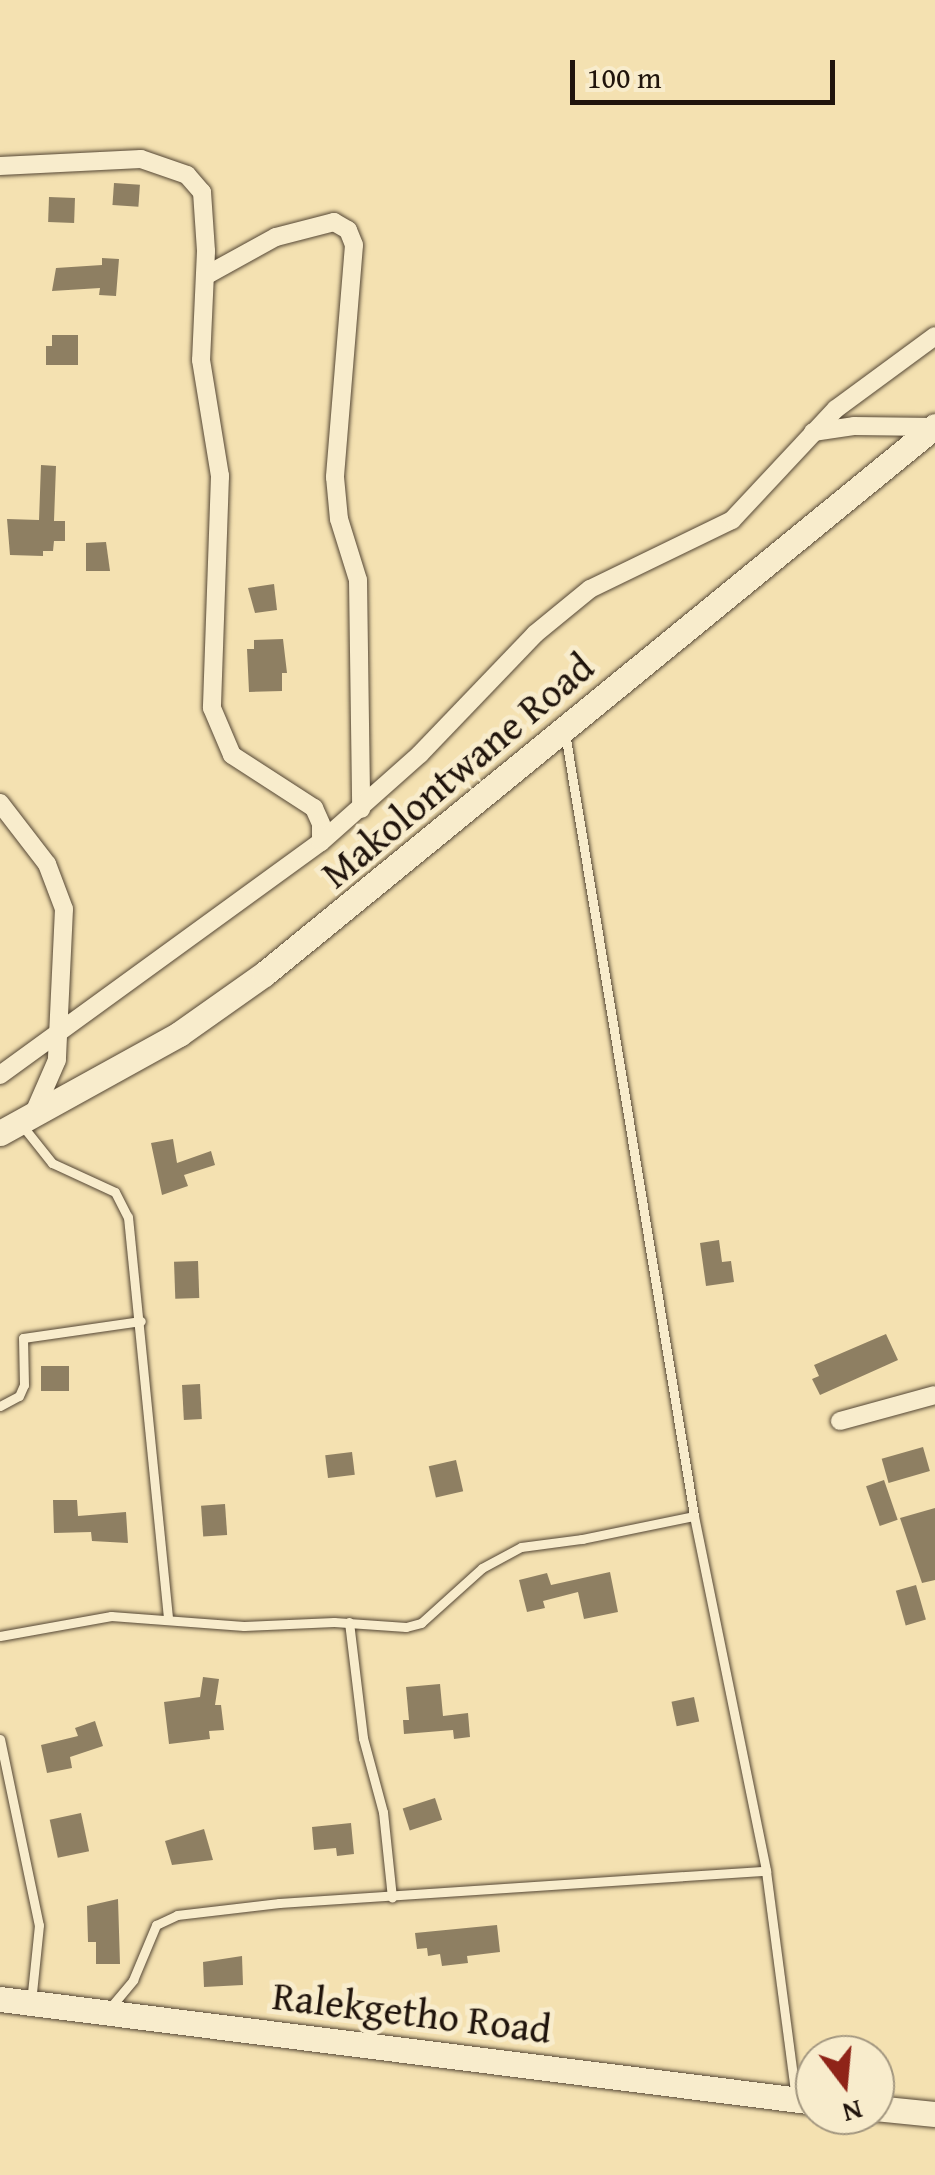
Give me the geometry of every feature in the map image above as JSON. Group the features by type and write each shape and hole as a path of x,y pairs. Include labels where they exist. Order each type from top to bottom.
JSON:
{"main road":[{"name":"Makolontwane Road","path":"18,1123 179,1034 264,974 935,426"},
{"name":"Ralekgetho Road","path":"0,1999 795,2101"},
{"path":"895,2110 935,2114"}],"street":[{"path":"0,166 141,160 187,175 202,192 205,276 201,360 220,476 212,708 232,755 314,808 321,824 321,842"},
{"path":"205,276 276,237 334,222 348,230 354,245 335,478 339,519 358,580 361,809"},
{"path":"0,1075 321,842 361,809 535,634 590,589 732,520 862,387 935,336"},
{"path":"814,432 854,426 935,426"},
{"path":"0,803 47,864 64,908 57,1060 18,1123"},
{"path":"840,1421 935,1395"}],"lane":[{"path":"565,730 694,1516 766,1871 795,2038"},
{"path":"18,1123 52,1162 115,1192 124,1203 140,1322 168,1619"},
{"path":"0,1406 19,1396 24,1385 23,1338 140,1322"},
{"path":"0,1636 111,1616 244,1626 349,1622 386,1627 421,1623 482,1568 521,1547 582,1540 694,1516"},
{"path":"349,1622 363,1738 383,1812 392,1898"},
{"path":"0,1739 39,1925 30,2002"},
{"path":"107,2011 134,1980 156,1926 165,1918 262,1905 766,1871"}],"building":[{"path":"114,183 140,185 138,207 112,205"},
{"path":"49,197 75,198 74,223 48,222"},
{"path":"102,258 119,259 116,296 99,295 100,288 52,291 56,268 102,265"},
{"path":"52,335 78,335 78,365 46,365 46,346 52,346"},
{"path":"41,465 56,466 54,521 65,521 65,541 54,541 53,551 43,551 43,556 10,555 7,519 39,520"},
{"path":"106,542 110,571 86,571 86,543"},
{"path":"274,584 277,610 255,613 248,588"},
{"path":"283,639 287,673 282,673 282,691 249,692 247,649 254,649 254,640"},
{"path":"173,1139 177,1163 211,1151 215,1165 184,1175 188,1186 162,1195 151,1143"},
{"path":"719,1240 722,1262 731,1261 734,1282 706,1286 700,1243"},
{"path":"198,1261 199,1298 175,1299 174,1262"},
{"path":"886,1334 898,1360 820,1395 812,1379 819,1376 814,1365"},
{"path":"41,1366 69,1366 69,1391 41,1391"},
{"path":"200,1384 202,1419 184,1420 182,1385"},
{"path":"923,1447 930,1471 889,1483 882,1459"},
{"path":"352,1452 355,1475 328,1478 325,1455"},
{"path":"456,1460 463,1491 436,1497 429,1466"},
{"path":"884,1480 898,1520 880,1526 866,1486"},
{"path":"53,1500 77,1500 78,1516 126,1512 128,1543 92,1541 91,1532 54,1533"},
{"path":"225,1504 227,1535 203,1537 201,1506"},
{"path":"935,1508 935,1580 922,1583 900,1518"},
{"path":"610,1572 618,1612 584,1619 578,1592 543,1601 545,1608 527,1612 519,1580 547,1573 551,1585"},
{"path":"916,1585 926,1620 906,1625 896,1591"},
{"path":"203,1677 219,1679 215,1705 221,1705 224,1730 209,1731 210,1739 169,1744 164,1702 200,1697"},
{"path":"440,1684 443,1716 468,1713 470,1737 454,1739 453,1730 404,1734 403,1720 409,1720 406,1687"},
{"path":"694,1697 699,1721 677,1726 672,1702"},
{"path":"95,1721 103,1746 70,1757 72,1768 47,1773 41,1745 78,1736 75,1728"},
{"path":"435,1798 442,1820 410,1830 403,1809"},
{"path":"81,1813 89,1851 58,1858 50,1820"},
{"path":"351,1823 354,1854 337,1856 336,1848 314,1850 312,1827"},
{"path":"204,1829 213,1860 172,1865 165,1841"},
{"path":"118,1899 120,1964 96,1964 96,1942 88,1942 87,1906"},
{"path":"497,1925 500,1952 467,1956 468,1963 442,1966 440,1954 428,1956 427,1948 417,1949 415,1933"},
{"path":"242,1956 243,1985 204,1987 203,1962"}]}
